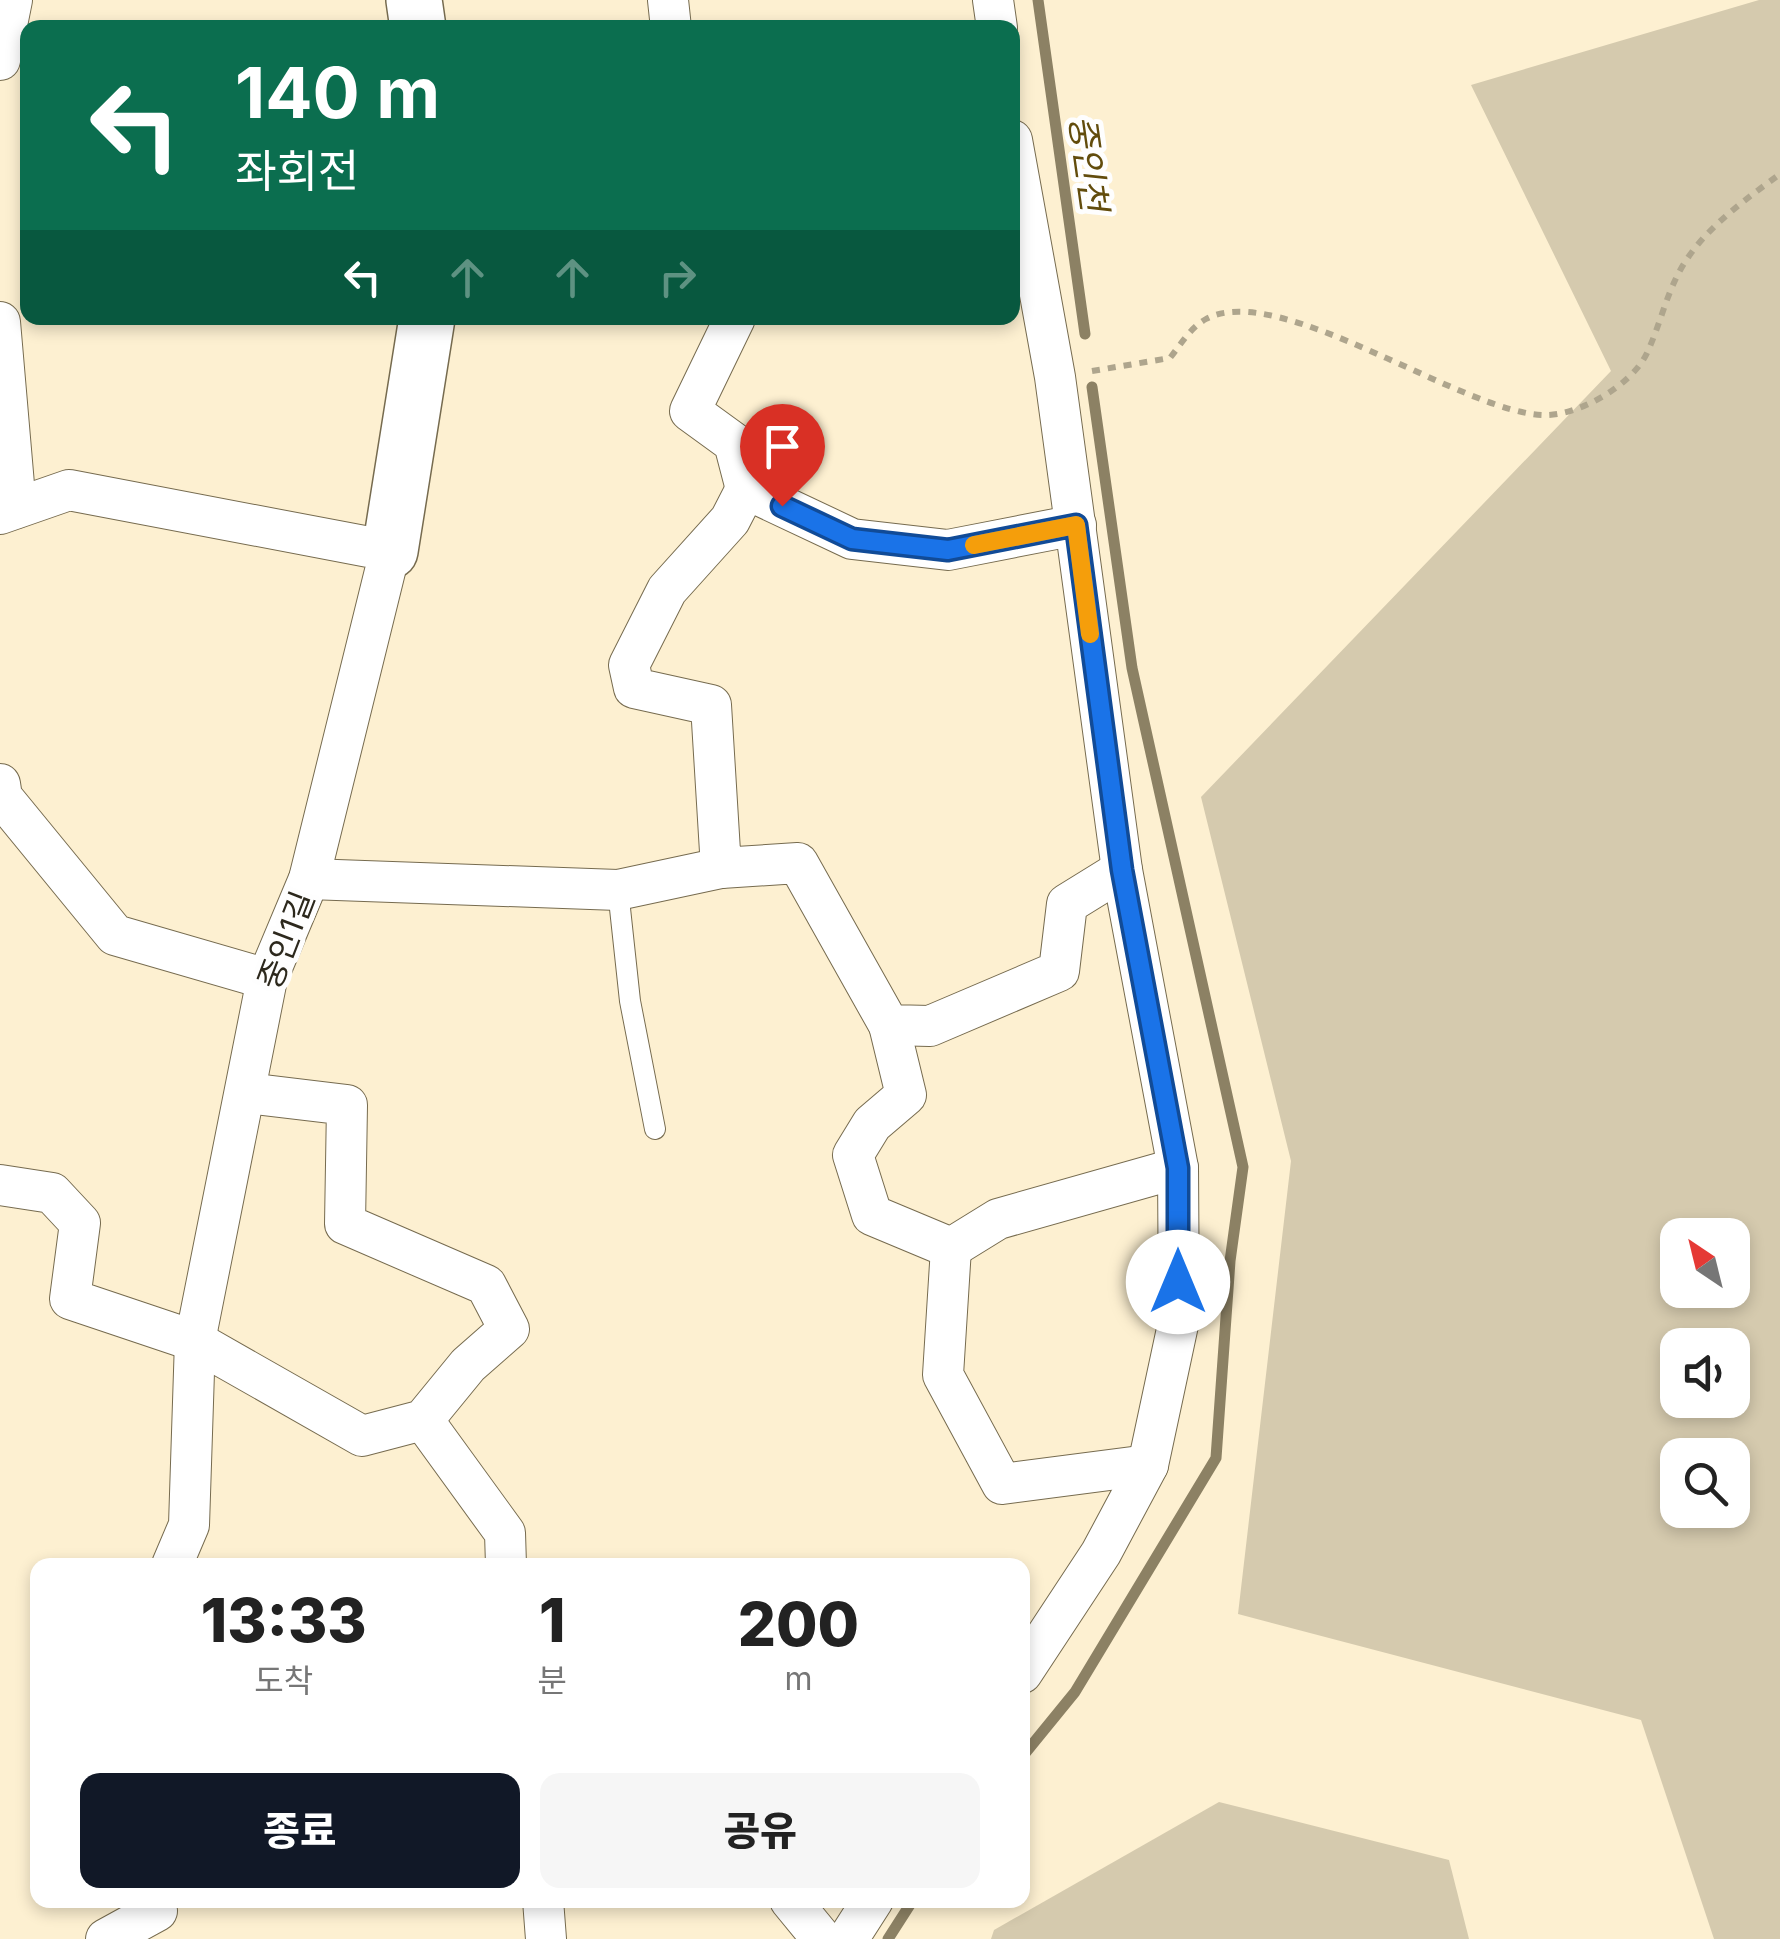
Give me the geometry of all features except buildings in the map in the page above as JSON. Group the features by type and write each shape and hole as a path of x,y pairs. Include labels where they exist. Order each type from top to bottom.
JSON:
{"street":[{"path":"0,60 12,0"},
{"path":"1020,206 1055,377 1122,870 1178,1168 1179,1320 1148,1466 1101,1553 1030,1661"},
{"path":"0,322 8,511 68,490 390,551"},
{"name":"중인1길","path":"175,1558 189,1526 195,1341 267,979 310,879 390,551 427,325"},
{"path":"720,868 711,705 634,688 629,665 667,590 730,520 746,489 734,443 690,411 732,325"},
{"path":"746,489 852,539 948,550 1076,525"},
{"path":"0,784 2,797 116,935 267,979"},
{"path":"310,879 618,890 720,868 798,864 889,1025 906,1094 872,1124 853,1155 872,1216 951,1248"},
{"path":"889,1025 930,1026 1058,970 1067,904 1122,870"},
{"path":"0,1186 52,1194 80,1222 70,1299 195,1341 362,1436 423,1420 468,1365 509,1329 486,1286 345,1224 346,1104 247,1093"},
{"path":"951,1248 998,1219 1178,1168"},
{"path":"951,1248 943,1375 1002,1484 1148,1466"},
{"path":"423,1420 505,1533 506,1558"},
{"path":"543,1908 546,1939"},
{"path":"797,1908 822,1939"},
{"path":"848,1939 868,1908"},
{"path":"106,1939 156,1917"}],"lane":[{"path":"618,890 630,1002 655,1130"}],"path":[{"path":"1055,377 1170,358 1193,328 1209,317 1262,316 1370,348 1513,411 1548,415 1576,408 1608,393 1646,357 1684,262 1706,235 1780,174"}],"shaded area":[{"path":"1759,0 1780,0 1780,1939 1714,1939 1641,1720 1238,1614 1291,1161 1201,797 1611,371 1471,85"},
{"path":"1219,1802 1449,1860 1469,1939 991,1939 994,1930"}],"waterway":[{"name":"중인천","path":"1038,0 1085,334"},
{"path":"1030,1747 1075,1692 1216,1458 1230,1261 1243,1167 1132,668 1092,387"},
{"path":"888,1939 908,1908"}],"slow traffic":[{"path":"974,545 1076,525 1090,634"}],"route":[{"path":"782,506 852,539 948,550 1076,525 1122,870 1178,1168 1178,1282"}]}
